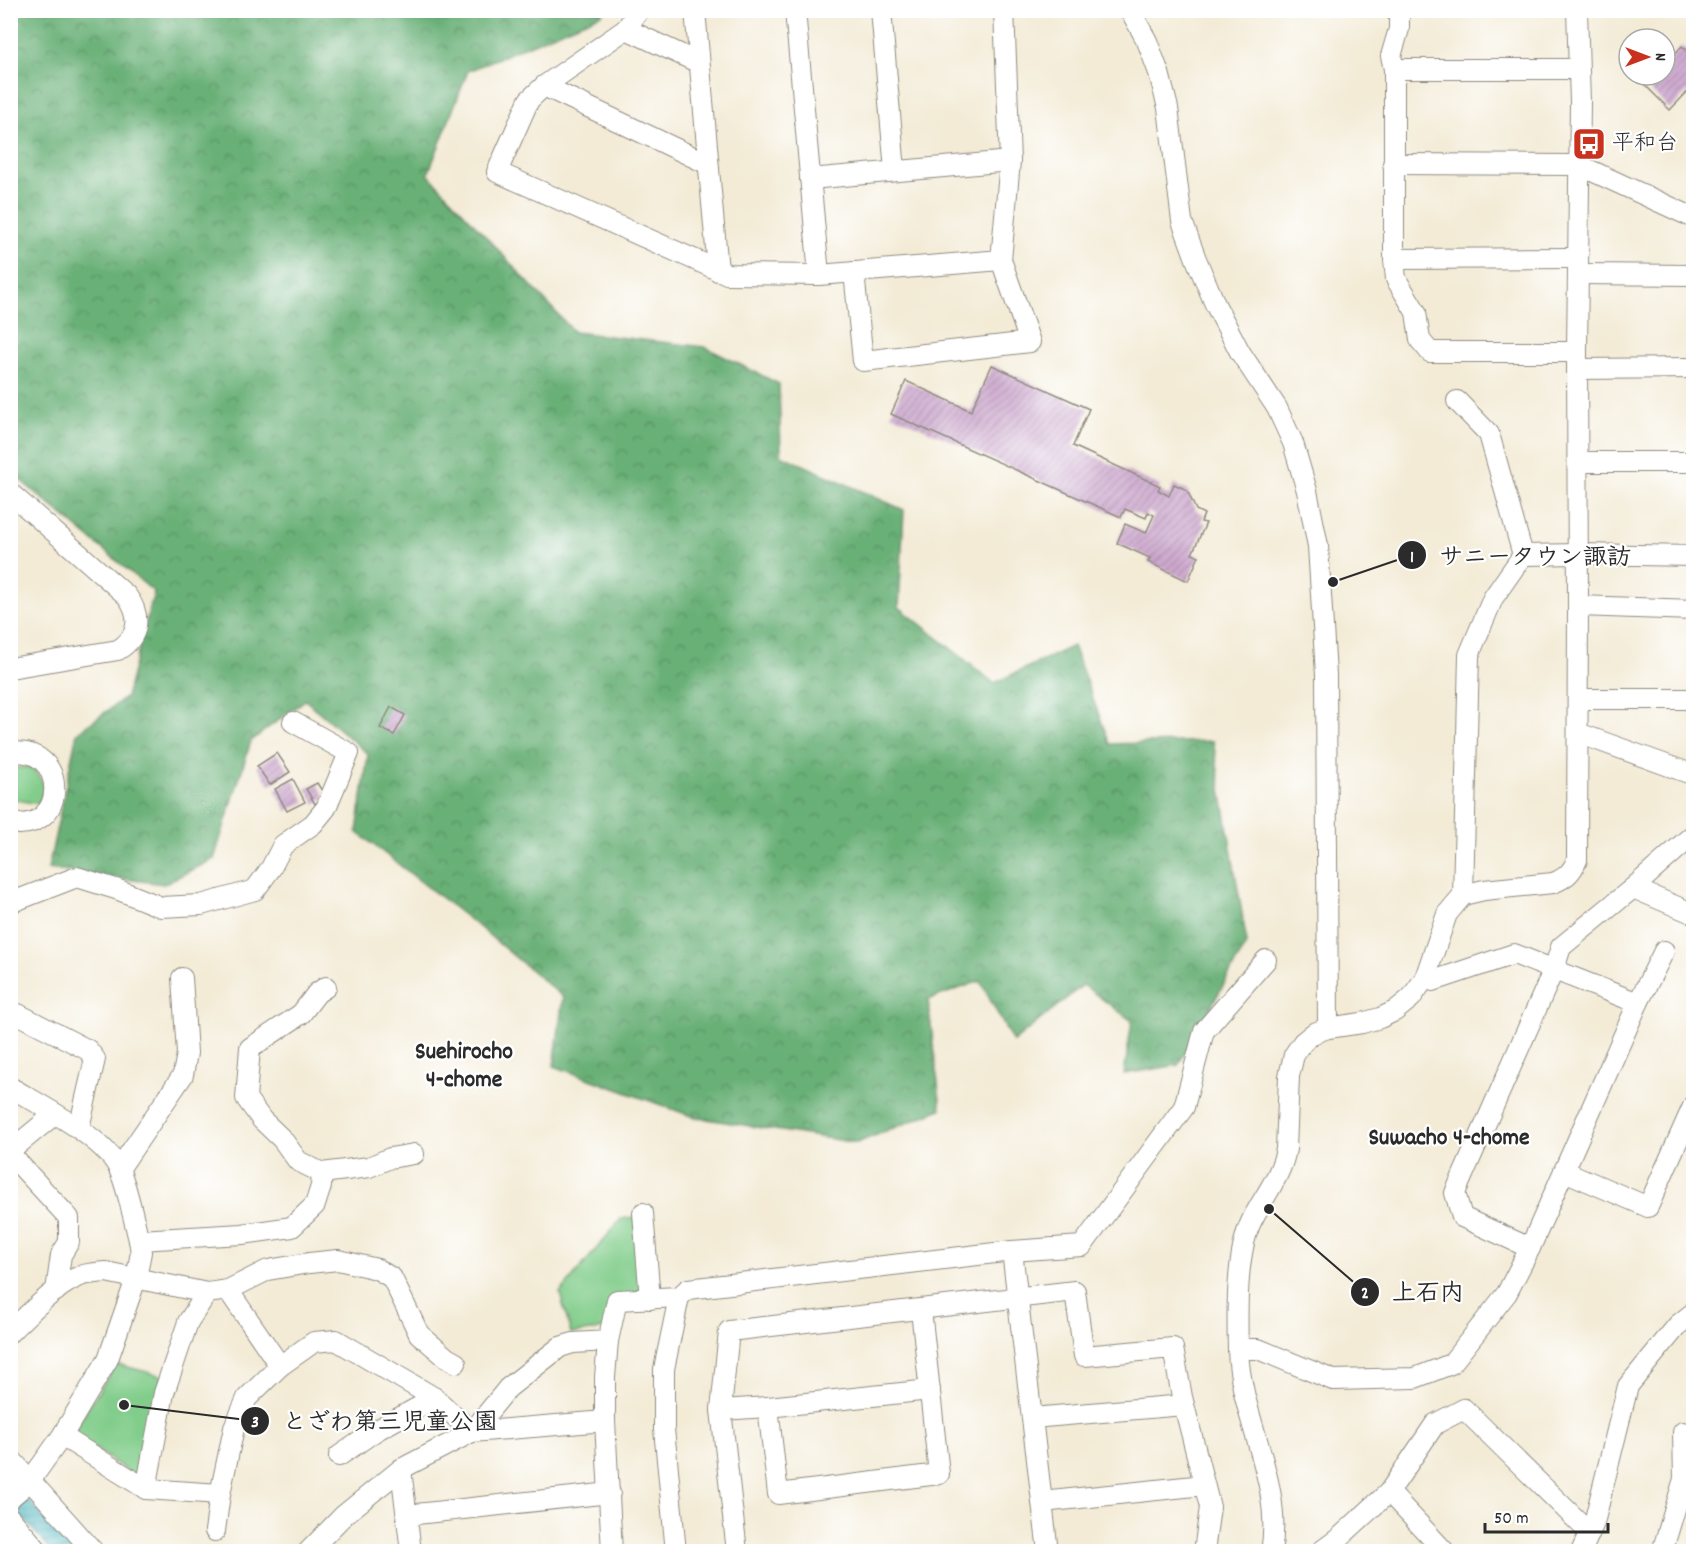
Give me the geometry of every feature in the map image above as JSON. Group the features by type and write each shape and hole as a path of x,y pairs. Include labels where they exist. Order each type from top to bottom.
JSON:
{"street":[{"path":"639,10 626,29 544,86 529,100 497,172 727,274 819,275 1001,260"},
{"path":"695,10 718,271"},
{"path":"795,10 819,275"},
{"path":"881,10 896,171"},
{"path":"854,272 863,362 1030,342 1001,260 1010,161 1004,10"},
{"path":"1130,10 1147,41 1166,99 1177,190 1185,231 1220,314 1240,352 1277,408 1293,443 1318,546 1326,675 1328,1028"},
{"path":"1400,10 1399,29 1391,56 1394,69 1394,259 1396,279 1416,312 1420,340 1430,352 1694,368"},
{"path":"1271,1551 1274,1537 1273,1510 1246,1400 1238,1349 1242,1249 1251,1221 1279,1174 1284,1160 1289,1076 1294,1055 1314,1032 1362,1023 1395,1011 1411,998 1425,978 1447,914 1463,895 1484,890 1553,883 1564,879 1573,870 1577,860 1577,360 1580,102 1577,69 1577,10"},
{"path":"626,29 699,63"},
{"path":"1394,69 1577,69"},
{"path":"544,86 708,164"},
{"path":"810,179 1010,161"},
{"path":"1393,164 1579,165 1694,219"},
{"path":"1394,259 1578,266 1694,275"},
{"path":"1457,401 1489,434 1523,555"},
{"path":"1578,462 1694,462"},
{"path":"10,493 127,596 134,604 137,626 134,636 118,650 10,668"},
{"path":"1523,555 1694,556"},
{"path":"1463,895 1469,655 1493,598 1523,555"},
{"path":"1578,606 1694,610"},
{"path":"1578,699 1694,699"},
{"path":"10,900 77,877 119,890 161,907 201,905 255,890 284,845 313,825 326,808 349,753 293,722"},
{"path":"1578,733 1694,775"},
{"path":"10,753 27,753 38,758 47,765 53,775 55,786 50,808 42,817 32,823 20,825 10,823"},
{"path":"1530,1248 1462,1217 1455,1192 1554,969 1561,947 1694,834"},
{"path":"1633,888 1694,914"},
{"path":"1238,1349 1258,1349 1333,1380 1415,1378 1451,1364 1507,1293 1530,1248 1638,1003 1664,951"},
{"path":"1425,978 1433,981 1514,954 1638,1003"},
{"path":"612,1551 605,1377 608,1341 617,1300 679,1297 688,1290 1012,1251 1082,1246 1185,1107 1204,1031 1266,960"},
{"path":"119,1169 183,1075 187,1053 182,978"},
{"path":"326,987 317,993 301,1014 250,1048 246,1098 262,1120 282,1138 298,1161 322,1173 369,1167 390,1158 414,1154"},
{"path":"18,1014 88,1050 95,1059 79,1128"},
{"path":"10,1087 79,1128 112,1158 119,1169 141,1252 136,1279 108,1359 62,1437 22,1489"},
{"path":"1564,1171 1648,1207 1694,1104"},
{"path":"55,1114 10,1153 69,1218 69,1242 61,1255 56,1291"},
{"path":"139,1240 242,1234 292,1227 315,1205 321,1186 322,1173"},
{"path":"643,1213 650,1299"},
{"path":"1012,1251 1047,1551"},
{"path":"10,1332 28,1313 56,1291 77,1277 92,1273 106,1272 207,1293 228,1290 268,1270 338,1260 377,1269 392,1278 419,1334 456,1363"},
{"path":"228,1290 280,1366"},
{"path":"737,1551 721,1410 729,1331 1075,1291 1084,1356 1173,1348 1184,1405 1210,1508 1204,1551"},
{"path":"146,1489 164,1393 188,1322 207,1293"},
{"path":"676,1551 664,1429 664,1369 679,1297"},
{"path":"768,1407 778,1494 939,1474 921,1310"},
{"path":"1581,1551 1590,1533 1603,1491 1628,1386 1678,1325 1694,1312"},
{"path":"215,1531 234,1428 247,1398 280,1366 314,1342 336,1340 435,1398 472,1432"},
{"path":"472,1432 508,1388 560,1347 573,1343 608,1341"},
{"path":"721,1410 930,1390"},
{"path":"339,1456 377,1430 435,1398"},
{"path":"1032,1418 1184,1405"},
{"path":"1330,1549 1389,1492 1435,1424 1464,1409 1590,1533"},
{"path":"308,1551 344,1515 401,1469 472,1432 605,1421"},
{"path":"1662,1551 1684,1479 1683,1432"},
{"path":"62,1437 146,1489 220,1494"},
{"path":"10,1458 22,1489 93,1551"},
{"path":"401,1469 411,1551"},
{"path":"1042,1502 1204,1485"},
{"path":"1389,1492 1445,1551"},
{"path":"407,1515 610,1493"},
{"path":"10,1518 39,1551"}],"green space":[{"path":"11,11 604,11 602,14 468,71 428,174 574,332 705,347 779,384 781,455 904,510 899,607 994,683 1073,646 1110,744 1213,741 1247,943 1178,1065 1124,1074 1132,1021 1083,985 1013,1042 980,981 928,1000 941,1109 857,1143 694,1117 554,1066 563,997 479,927 357,832 368,754 305,700 251,741 214,859 164,884 48,869 77,733 126,697 154,592 13,474 11,475"},
{"path":"30,767 43,783 43,793 38,804 11,799 11,768"},
{"path":"636,1217 643,1290 604,1329 571,1334 560,1293 621,1219"},
{"path":"116,1364 163,1376 142,1481 72,1433"}],"water":[{"path":"28,1499 73,1551 52,1551 15,1510"}],"building":[{"path":"1682,46 1694,57 1694,85 1670,110 1647,87 1677,87 1677,51"},
{"path":"992,365 1089,409 1073,446 1160,486 1158,490 1169,496 1174,484 1187,490 1196,510 1204,514 1201,522 1206,523 1192,554 1199,556 1188,581 1148,562 1150,558 1117,543 1125,524 1146,533 1154,515 1148,512 1146,518 1125,509 1121,517 891,414 906,381 971,411"},
{"path":"391,707 405,715 394,735 380,728"},
{"path":"277,753 290,772 270,785 257,766"},
{"path":"293,779 305,802 287,811 275,789"},
{"path":"317,783 326,797 315,804 306,789"}],"place":[{"name":"平和台","path":"1589,144"},
{"name":"サニータウン諏訪","path":"1333,582"},
{"name":"上石内","path":"1269,1209"},
{"name":"とざわ第三児童公園","path":"124,1405"}],"district":[{"name":"Suehirocho 4-chome","path":"464,1067"},
{"name":"Suwacho 4-chome","path":"1449,1139"}]}
